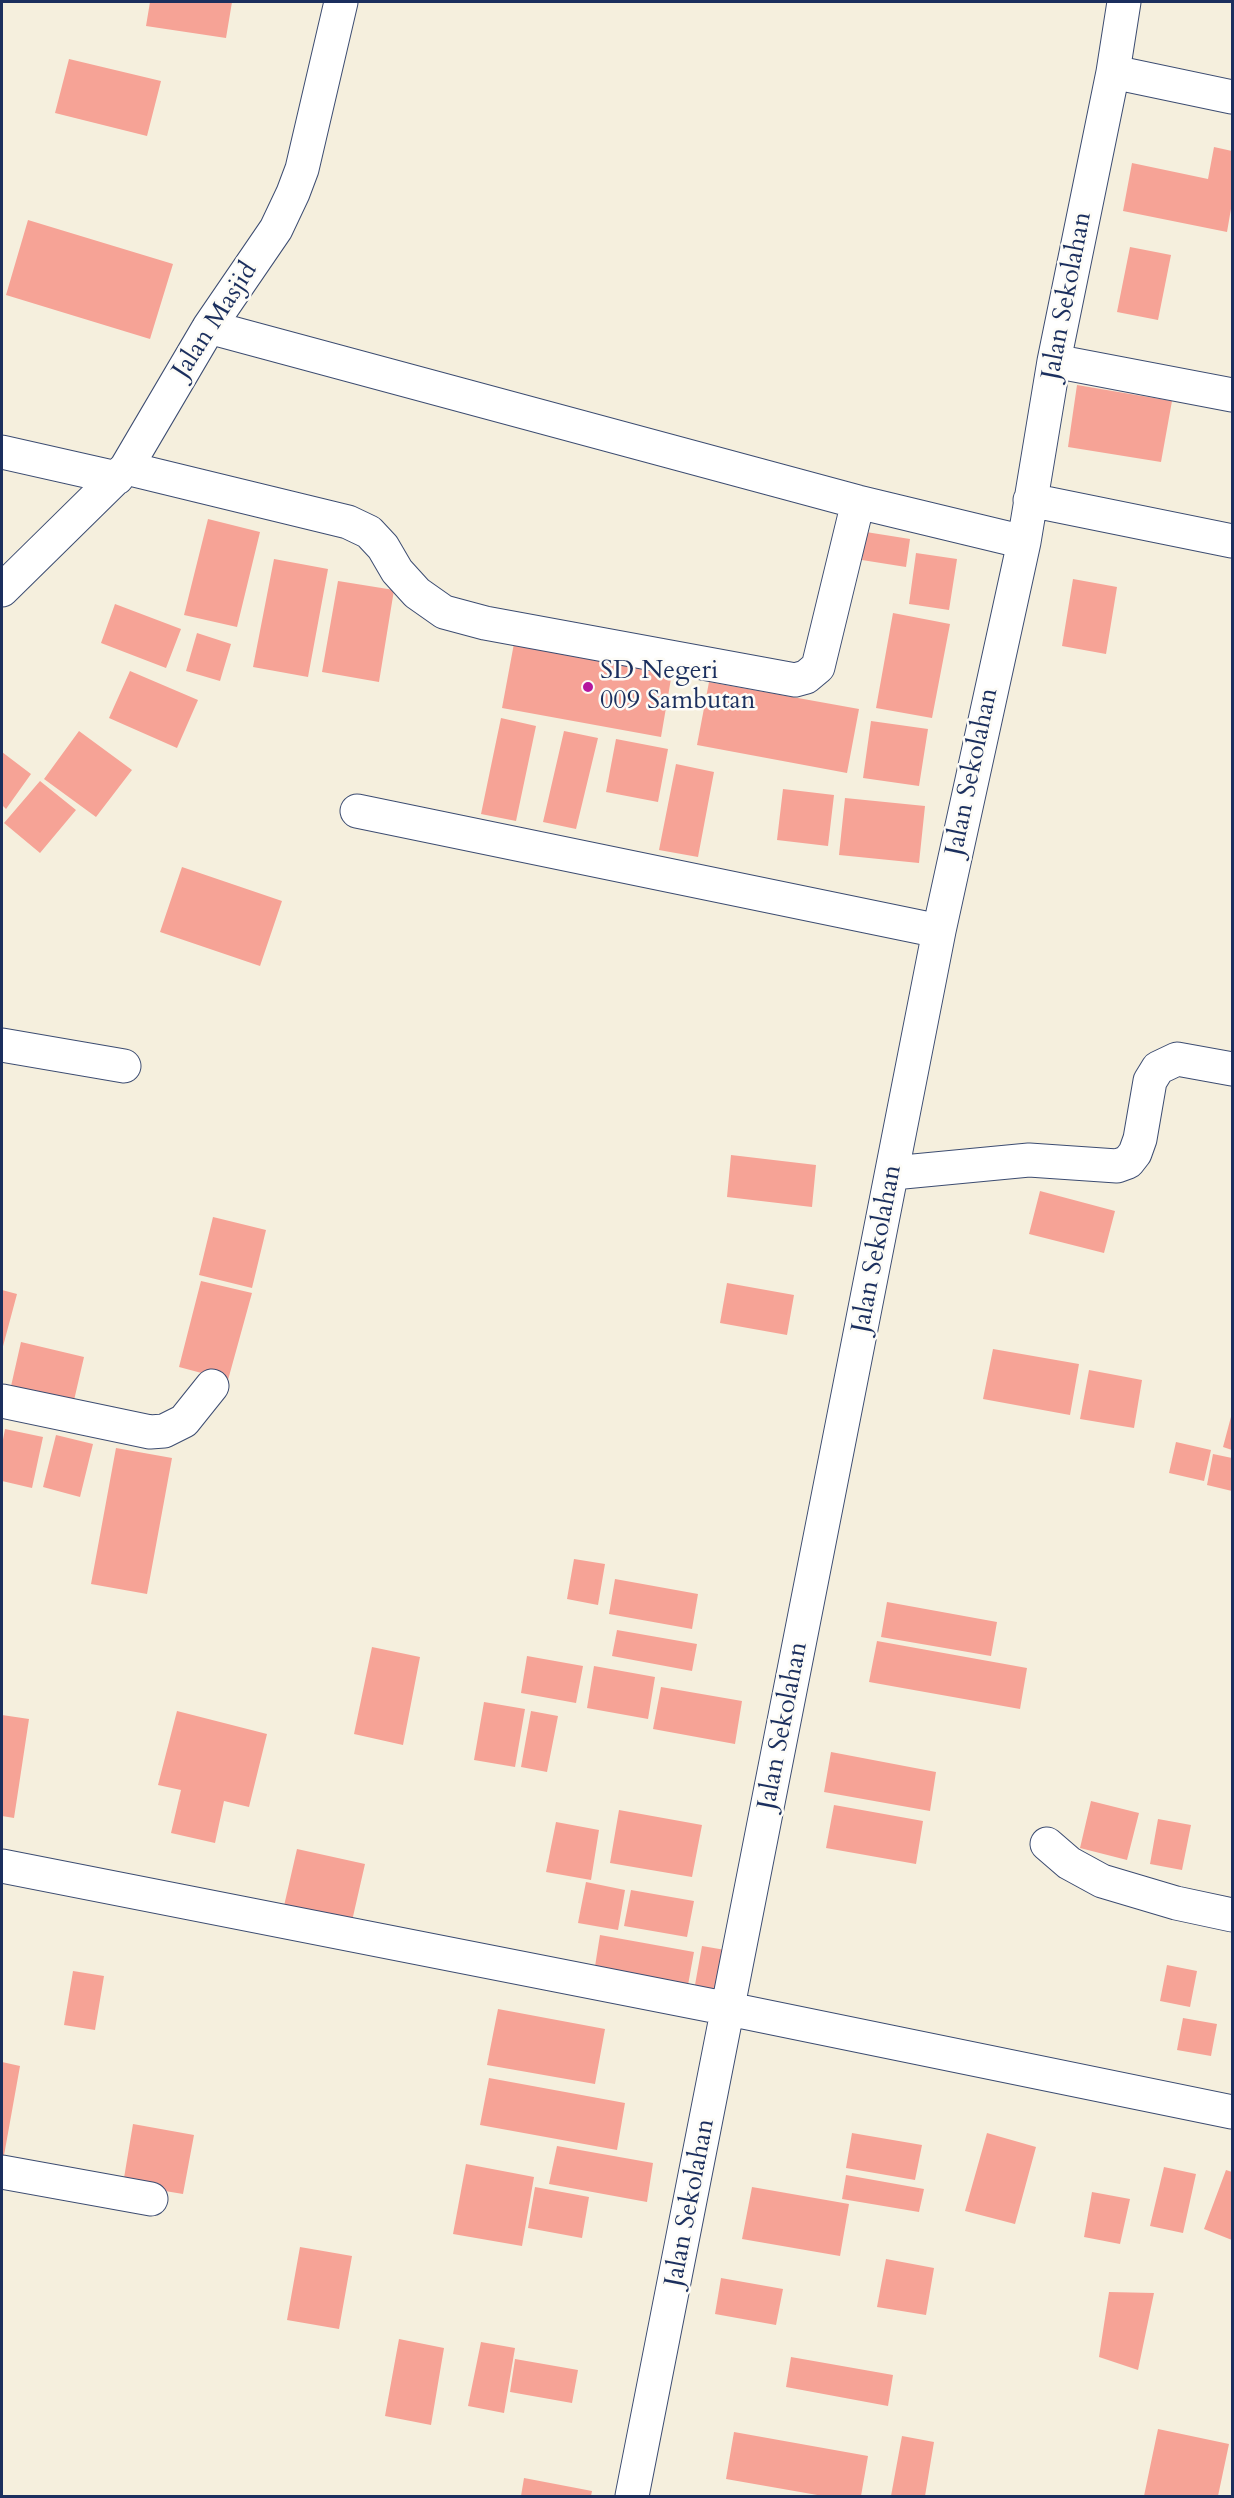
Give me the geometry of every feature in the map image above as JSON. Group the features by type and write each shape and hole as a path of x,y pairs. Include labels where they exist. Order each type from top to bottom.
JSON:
{"street":[{"name":"Jalan Masjid","path":"2,590 122,473 209,327 276,229 293,193 313,132 341,2"},
{"name":"Jalan Sekolahan","path":"632,2496 939,931 1024,542 1054,360 1113,72 1124,2"},
{"path":"1113,72 1233,97"},
{"path":"209,327 858,502 1024,542"},
{"path":"1054,360 1233,395"},
{"path":"2,452 122,473 348,522 369,532 383,547 397,571 410,586 444,612 485,623 795,680 806,677 818,668 858,502"},
{"path":"1030,500 1233,541"},
{"path":"357,811 939,931"},
{"path":"2,1045 124,1066"},
{"path":"893,1173 1029,1160 1117,1166 1128,1162 1135,1153 1140,1139 1150,1081 1158,1068 1177,1059 1233,1069"},
{"path":"2,1401 157,1432 184,1421 212,1386"},
{"path":"1047,1844 1069,1863 1102,1881 1176,1903 1233,1915"},
{"path":"2,1866 729,2009 1233,2112"},
{"path":"2,2172 151,2199"}],"building":[{"path":"150,2 232,2 226,38 146,26"},
{"path":"69,59 161,81 147,136 55,113"},
{"path":"1214,147 1232,151 1232,203 1227,232 1123,211 1132,163 1208,179"},
{"path":"28,220 173,264 150,339 6,295"},
{"path":"1130,247 1171,255 1158,320 1117,312"},
{"path":"1077,385 1172,401 1161,462 1068,447"},
{"path":"208,519 260,532 237,627 184,615"},
{"path":"866,532 910,539 906,567 862,560"},
{"path":"916,553 957,559 949,610 909,604"},
{"path":"274,559 328,569 308,677 253,667"},
{"path":"1073,579 1117,587 1106,654 1062,646"},
{"path":"338,581 394,590 379,682 322,672"},
{"path":"115,604 181,629 166,668 101,643"},
{"path":"893,613 950,624 932,718 876,708"},
{"path":"197,633 231,644 220,681 186,671"},
{"name":"SD Negeri 009 Sambutan","path":"515,638 673,667 661,737 502,708"},
{"path":"130,671 198,700 177,748 109,718"},
{"name":"SD Negeri 009 Sambutan","path":"709,682 859,709 847,773 697,745"},
{"path":"501,718 536,726 516,821 481,814"},
{"path":"871,721 928,729 919,786 863,778"},
{"path":"79,731 132,770 96,817 44,779"},
{"path":"564,731 598,738 576,829 543,822"},
{"path":"616,739 668,749 658,802 606,792"},
{"path":"2,752 31,774 6,809 2,805"},
{"path":"676,764 714,772 698,857 659,850"},
{"path":"40,781 76,810 40,853 4,823"},
{"path":"783,789 834,795 828,846 777,840"},
{"path":"845,798 925,806 919,863 839,855"},
{"path":"182,867 282,901 260,966 160,932"},
{"path":"731,1155 816,1165 812,1207 727,1197"},
{"path":"1040,1191 1115,1211 1104,1253 1029,1234"},
{"path":"213,1217 266,1230 252,1288 199,1275"},
{"path":"201,1281 252,1293 228,1380 179,1367"},
{"path":"727,1283 794,1295 787,1335 720,1323"},
{"path":"2,1290 17,1294 2,1350"},
{"path":"21,1342 84,1357 72,1409 9,1395"},
{"path":"993,1349 1079,1364 1070,1415 983,1399"},
{"path":"1089,1370 1142,1380 1134,1428 1080,1419"},
{"path":"1232,1413 1232,1450 1223,1447"},
{"path":"5,1429 43,1437 32,1488 2,1481 2,1445"},
{"path":"56,1435 93,1444 80,1497 43,1487"},
{"path":"1176,1442 1211,1450 1204,1481 1169,1473"},
{"path":"116,1448 172,1458 147,1594 91,1584"},
{"path":"1213,1454 1232,1458 1232,1491 1207,1485"},
{"path":"574,1559 605,1564 598,1605 567,1599"},
{"path":"615,1579 698,1594 692,1629 609,1614"},
{"path":"887,1602 997,1622 991,1656 881,1637"},
{"path":"617,1630 697,1644 692,1671 612,1656"},
{"path":"877,1641 1027,1668 1020,1709 869,1682"},
{"path":"372,1647 420,1657 403,1745 354,1734"},
{"path":"527,1656 583,1666 576,1703 521,1693"},
{"path":"594,1666 655,1677 648,1719 587,1708"},
{"path":"661,1687 742,1701 735,1744 653,1729"},
{"path":"484,1702 525,1709 515,1767 474,1760"},
{"path":"177,1711 267,1734 249,1807 224,1801 215,1843 171,1833 181,1790 158,1785"},
{"path":"531,1711 558,1716 547,1772 521,1767"},
{"path":"2,1715 29,1719 14,1818 2,1816"},
{"path":"831,1752 936,1772 930,1811 824,1792"},
{"path":"1091,1801 1139,1813 1127,1860 1080,1848"},
{"path":"834,1805 923,1821 916,1864 826,1848"},
{"path":"619,1810 702,1825 692,1877 610,1863"},
{"path":"1158,1819 1191,1825 1182,1870 1150,1864"},
{"path":"556,1822 599,1830 591,1880 546,1872"},
{"path":"297,1849 365,1864 352,1921 284,1906"},
{"path":"586,1882 625,1890 618,1930 578,1923"},
{"path":"631,1890 694,1901 687,1937 624,1926"},
{"path":"600,1935 694,1952 686,1996 593,1979"},
{"path":"702,1946 737,1952 728,2002 693,1996"},
{"path":"1167,1965 1197,1971 1190,2007 1160,2001"},
{"path":"73,1971 104,1976 95,2030 64,2025"},
{"path":"498,2009 605,2029 595,2084 487,2065"},
{"path":"1183,2018 1217,2024 1211,2056 1177,2050"},
{"path":"2,2062 20,2066 3,2161 2,2161"},
{"path":"489,2078 625,2103 617,2150 480,2125"},
{"path":"133,2124 194,2135 183,2194 123,2184"},
{"path":"852,2133 922,2145 915,2180 846,2168"},
{"path":"987,2133 1036,2147 1015,2224 965,2211"},
{"path":"557,2146 653,2163 647,2202 549,2184"},
{"path":"466,2164 534,2177 522,2246 453,2234"},
{"path":"1164,2167 1196,2174 1183,2233 1150,2226"},
{"path":"1226,2170 1232,2172 1232,2240 1204,2229"},
{"path":"846,2175 924,2189 919,2212 842,2199"},
{"path":"535,2187 589,2197 582,2238 528,2228"},
{"path":"752,2187 849,2204 840,2256 742,2239"},
{"path":"1092,2192 1130,2199 1120,2244 1084,2237"},
{"path":"300,2247 352,2256 339,2329 287,2320"},
{"path":"886,2259 934,2268 926,2315 877,2307"},
{"path":"721,2278 783,2289 776,2325 715,2314"},
{"path":"1109,2292 1154,2293 1138,2370 1099,2357"},
{"path":"399,2339 444,2348 431,2425 385,2416"},
{"path":"481,2342 515,2348 504,2413 468,2406"},
{"path":"791,2357 893,2375 888,2406 786,2387"},
{"path":"515,2359 578,2370 572,2403 510,2392"},
{"path":"1158,2429 1229,2444 1218,2496 1144,2496"},
{"path":"734,2432 868,2456 861,2496 823,2496 726,2479"},
{"path":"902,2436 934,2442 925,2496 891,2496"},
{"path":"524,2478 592,2491 591,2496 521,2496"}],"place":[{"name":"SD Negeri 009 Sambutan","path":"588,687"}]}
